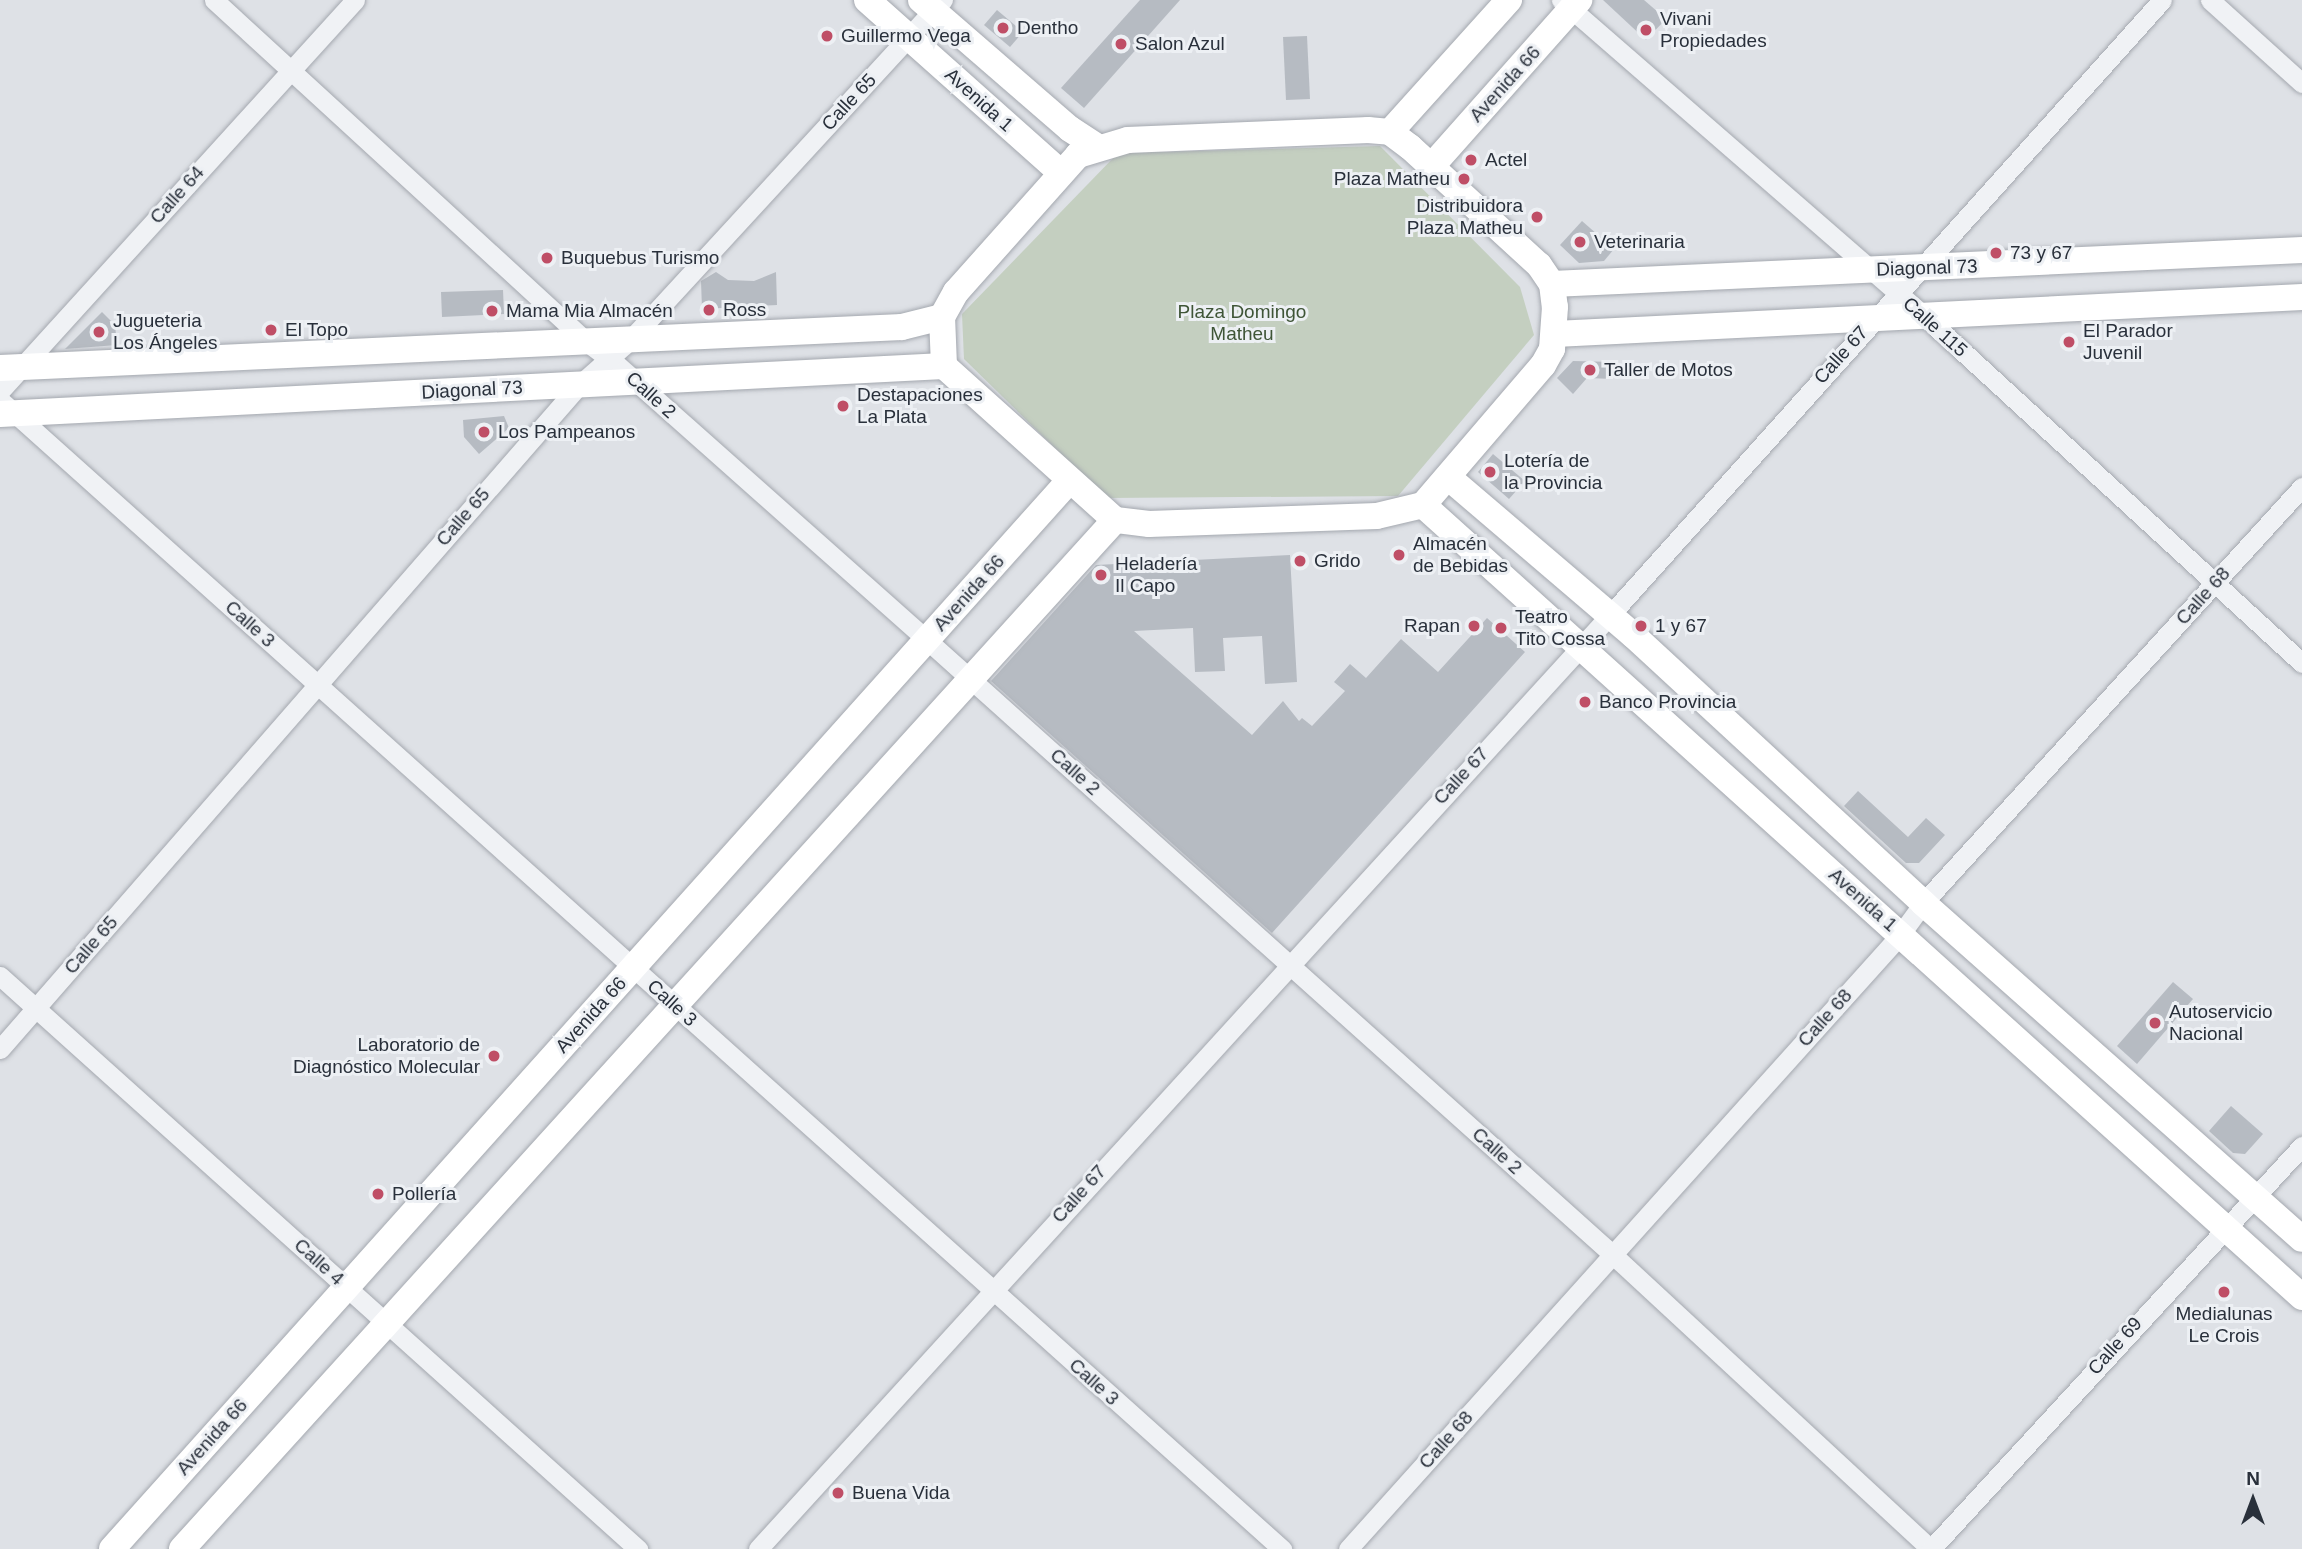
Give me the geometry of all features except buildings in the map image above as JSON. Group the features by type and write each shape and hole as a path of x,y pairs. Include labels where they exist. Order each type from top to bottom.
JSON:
{"main road":[{"name":"Avenida 1","path":"867,0 1060,172"},
{"path":"1390,132 1509,0"},
{"name":"Avenida 66","path":"1430,168 1571,3"},
{"name":"Avenida 1","path":"932,4 1070,129 1096,146"},
{"path":"1390,132 1539,265 1552,284 1555,334 1543,365 1423,505 1377,516 1149,524 1115,520 944,366 942,317 956,292 1060,172 1078,155 1096,146 1128,140 1390,132"},
{"name":"Diagonal 73","path":"1552,284 2302,250"},
{"path":"1555,334 2302,297"},
{"path":"10,367 598,351 629,341 902,327 942,317"},
{"name":"Diagonal 73","path":"5,409 944,366"},
{"name":"Avenida 1","path":"1448,477 1610,615 1923,903 2302,1240"},
{"name":"Avenida 66","path":"112,1549 1069,481"},
{"name":"Avenida 1","path":"1423,505 1582,644 2302,1297"},
{"path":"182,1549 385,1321 1115,520"}],"street":[{"name":"Calle 2","path":"214,0 598,351 970,678 1612,1254 1931,1549"},
{"name":"Calle 64","path":"0,391 10,367 355,0"},
{"name":"Calle 67","path":"758,1549 1288,964 1610,615 1873,318 2162,0"},
{"path":"2210,0 2302,83"},
{"name":"Calle 115","path":"1571,3 1924,316 2212,585 2302,663"},
{"name":"Calle 65","path":"629,341 908,37 932,4"},
{"name":"Calle 65","path":"0,1049 580,384 598,351"},
{"name":"Calle 3","path":"5,409 317,684 1282,1549"},
{"name":"Calle 68","path":"1348,1549 1900,935 1923,903 2302,487"},
{"name":"Calle 4","path":"0,976 638,1549"},
{"name":"Calle 69","path":"1931,1549 2223,1227 2302,1146"}],"green space":[{"name":"Plaza Domingo Matheu","path":"1380,146 1520,287 1534,335 1398,496 1106,498 964,359 962,314 1118,153"}],"place":[{"name":"Dentho","path":"1003,28"},
{"name":"Vivani Propiedades","path":"1646,30"},
{"name":"Guillermo Vega","path":"827,36"},
{"name":"Salon Azul","path":"1121,44"},
{"name":"Actel","path":"1471,160"},
{"name":"Plaza Matheu","path":"1464,179"},
{"name":"Distribuidora Plaza Matheu","path":"1537,217"},
{"name":"Veterinaria","path":"1580,242"},
{"name":"73 y 67","path":"1996,253"},
{"name":"Buquebus Turismo","path":"547,258"},
{"name":"Ross","path":"709,310"},
{"name":"Mama Mia Almacén","path":"492,311"},
{"name":"El Topo","path":"271,330"},
{"name":"Jugueteria Los Ángeles","path":"99,332"},
{"name":"El Parador Juvenil","path":"2069,342"},
{"name":"Taller de Motos","path":"1590,370"},
{"name":"Destapaciones La Plata","path":"843,406"},
{"name":"Los Pampeanos","path":"484,432"},
{"name":"Lotería de la Provincia","path":"1490,472"},
{"name":"Almacén de Bebidas","path":"1399,555"},
{"name":"Grido","path":"1300,561"},
{"name":"Heladería Il Capo","path":"1101,575"},
{"name":"Rapan","path":"1474,626"},
{"name":"1 y 67","path":"1641,626"},
{"name":"Teatro Tito Cossa","path":"1501,628"},
{"name":"Banco Provincia","path":"1585,702"},
{"name":"Autoservicio Nacional","path":"2155,1023"},
{"name":"Laboratorio de Diagnóstico Molecular","path":"494,1056"},
{"name":"Pollería","path":"378,1194"},
{"name":"Medialunas Le Crois","path":"2224,1292"},
{"name":"Buena Vida","path":"838,1493"}]}
